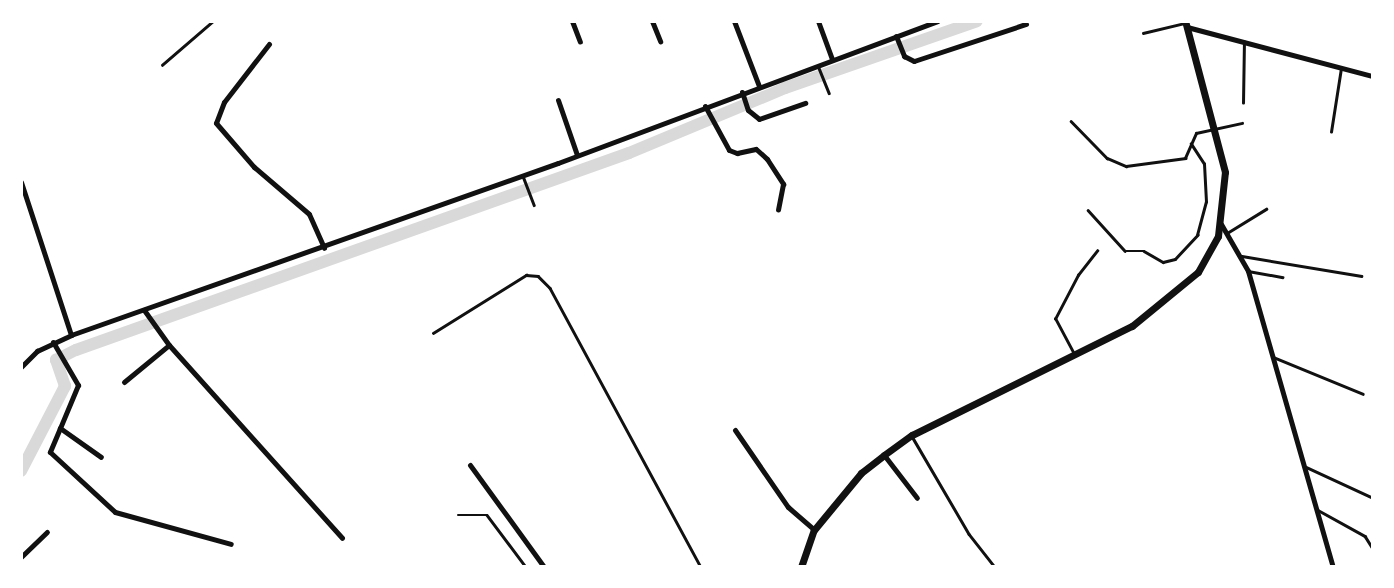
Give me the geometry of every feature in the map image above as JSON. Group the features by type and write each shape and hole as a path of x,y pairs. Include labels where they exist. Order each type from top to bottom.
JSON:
{"street":[{"path":"572,21 580,43"},
{"path":"652,21 660,41"},
{"path":"734,21 759,86"},
{"path":"818,21 832,59"},
{"path":"21,367 53,342 71,335 523,176 936,21"},
{"path":"896,36 904,56 914,61 1026,24"},
{"path":"1185,24 1373,76"},
{"path":"801,567 814,530 861,473 884,455 912,435 1132,326 1179,292 1210,254 1221,224 1225,172 1216,130 1185,24"},
{"path":"269,44 224,102 216,123 254,167 309,214 324,248"},
{"path":"742,92 748,110 759,119 805,103"},
{"path":"558,100 577,155"},
{"path":"705,106 729,150 737,153 756,149 767,159 783,184 778,210"},
{"path":"21,182 71,335"},
{"path":"1221,224 1242,256 1248,271 1270,356 1333,567"},
{"path":"144,310 169,345 342,538"},
{"path":"53,342 79,390 50,452 115,512 231,544"},
{"path":"124,382 169,345"},
{"path":"60,428 101,457"},
{"path":"735,430 788,507 814,530"},
{"path":"884,455 917,498"},
{"path":"470,465 544,567"},
{"path":"21,558 47,531"}],"lane":[{"path":"162,65 213,21"},
{"path":"1143,33 1185,24"},
{"path":"1243,103 1244,42"},
{"path":"818,65 829,93"},
{"path":"1331,132 1341,68"},
{"path":"1071,121 1107,158 1126,166 1185,158 1196,133 1242,123"},
{"path":"1088,209 1125,251 1144,251 1163,262 1175,259 1197,234 1206,202 1204,164 1191,144"},
{"path":"523,176 534,205"},
{"path":"1227,233 1251,222 1266,209"},
{"path":"1074,354 1055,319 1078,275 1097,251"},
{"path":"1242,256 1361,276"},
{"path":"1248,271 1282,277"},
{"path":"433,333 526,275 538,276 550,288 701,567"},
{"path":"1270,356 1363,394"},
{"path":"912,435 969,534 995,567"},
{"path":"1303,465 1373,498"},
{"path":"1318,510 1365,536 1373,549"},
{"path":"458,515 487,515 526,567"}],"waterway":[{"path":"21,471 65,386 56,360 76,350 629,153 785,88 977,21"}]}
